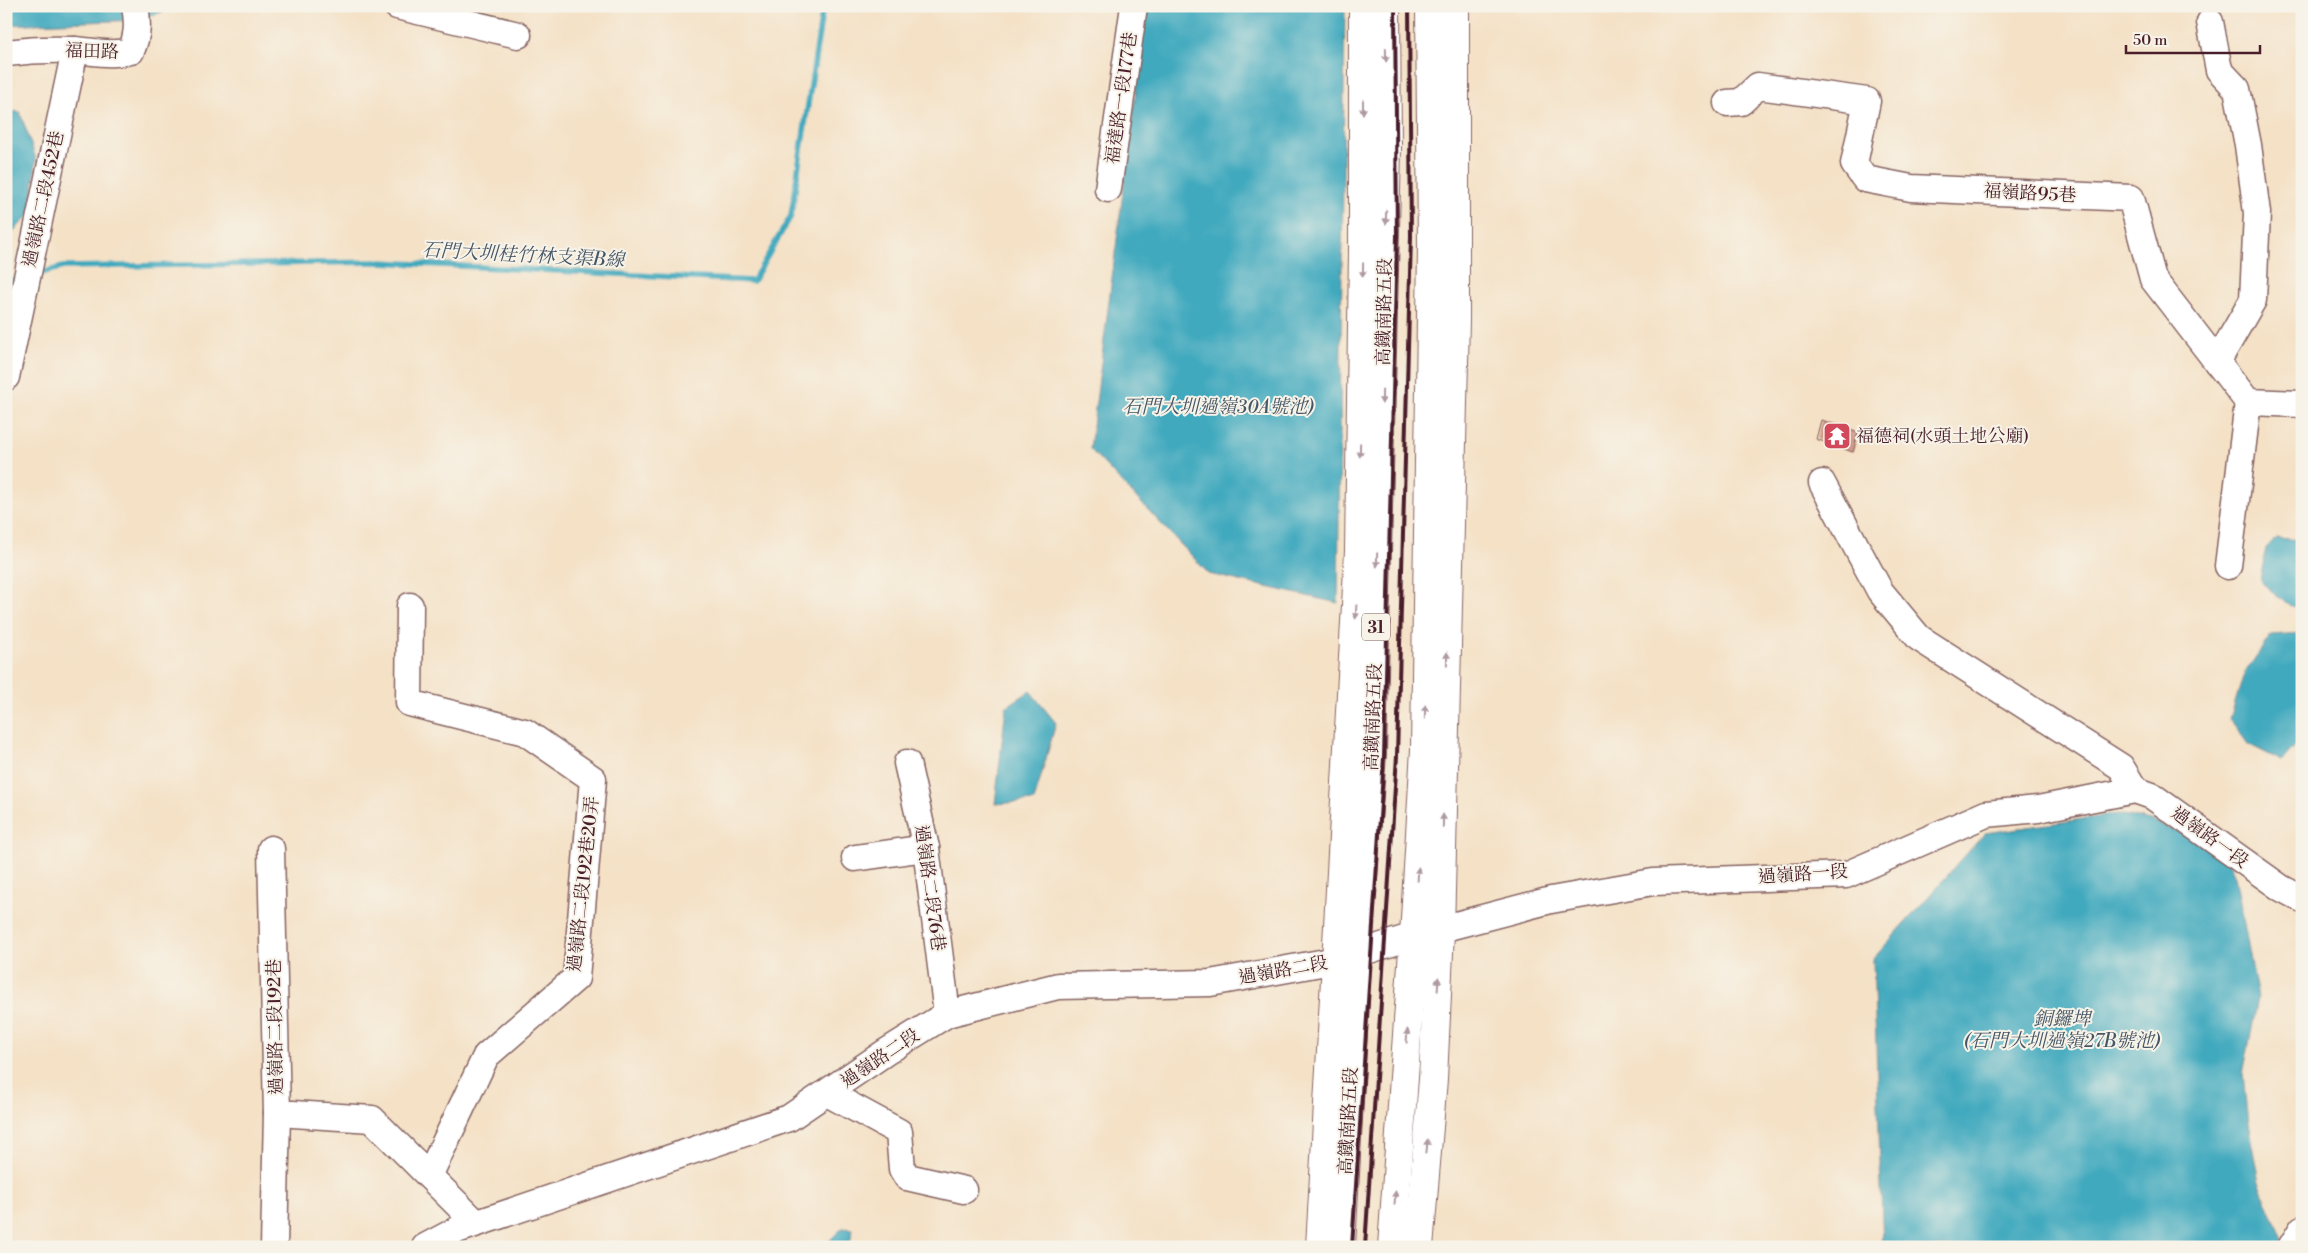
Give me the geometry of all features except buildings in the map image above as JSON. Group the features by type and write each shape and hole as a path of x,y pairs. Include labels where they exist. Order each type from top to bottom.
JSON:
{"main road":[{"name":"高鐵南路五段","path":"1341,1247 1359,551 1363,250 1363,6"},
{"path":"1419,1247 1433,1079 1427,934 1425,749 1432,246 1430,6"},
{"path":"1392,1247 1427,934 1454,340 1456,126 1454,6"},
{"name":"高鐵南路五段","path":"1320,1247 1347,958 1372,754 1387,158 1385,11"},
{"path":"1432,246 1456,126"}],"street":[{"name":"福田路","path":"6,54 34,49 118,54 131,51 137,38 138,23 135,6"},
{"path":"398,6 518,35"},
{"name":"福達路一段177巷","path":"1108,189 1134,6"},
{"path":"2210,22 2219,70 2237,89 2248,145 2257,213 2253,300 2216,362"},
{"name":"過嶺路二段452巷","path":"6,377 74,50"},
{"name":"福嶺路95巷","path":"1727,103 1741,102 1758,86 1867,101 1854,164 1866,179 1911,188 2131,198 2153,279 2248,402"},
{"path":"2228,566 2248,402 2302,404"},
{"path":"1822,483 1880,592 1919,638 2121,767 2135,790"},
{"name":"過嶺路二段192巷20弄","path":"410,606 408,703 525,732 593,779 576,978 486,1056 430,1176"},
{"name":"過嶺路二段76巷","path":"907,763 926,848 947,1014"},
{"name":"過嶺路一段","path":"1347,958 1552,900 1653,882 1846,875 1986,814 2038,809 2135,790 2152,796 2281,888 2302,899"},
{"path":"855,858 926,848"},
{"name":"過嶺路二段192巷","path":"271,849 277,1113 372,1119 476,1224"},
{"name":"過嶺路二段","path":"425,1247 457,1230 789,1118 886,1052 947,1014 1058,986 1210,983 1347,958"},
{"path":"827,1093 899,1132 902,1169 908,1177 964,1190"},
{"path":"274,1247 277,1113"},
{"path":"2291,1247 2296,1235 2302,1229"}],"water":[{"path":"6,6 169,6 170,9 139,20 6,25"},
{"name":"石門大圳過嶺30A號池)","path":"1147,6 1345,6 1338,603 1209,574 1090,449"},
{"path":"6,111 20,112 36,159 31,213 6,239"},
{"path":"2277,538 2302,540 2302,608 2288,605 2260,581 2266,548"},
{"path":"2302,633 2302,738 2282,761 2248,744 2230,719 2244,674 2271,635"},
{"path":"1030,691 1056,723 1034,801 995,804 1006,707"},
{"name":"銅鑼埤 (石門大圳過嶺27B號池)","path":"2118,814 2155,822 2223,850 2235,876 2258,998 2243,1074 2248,1124 2259,1182 2282,1239 2279,1247 1883,1247 1873,959 1985,833"},
{"path":"842,1228 853,1229 849,1247 823,1247"}],"waterway":[{"name":"石門大圳桂竹林支渠B線","path":"34,275 63,267 379,262 753,281 791,216 823,6"},
{"name":"石門大圳桂竹林支渠B線","path":"6,282 20,278"}],"railway":[{"path":"1352,1247 1384,757 1397,236 1395,6"},
{"path":"1365,1247 1397,756 1411,236 1409,6"}],"place":[{"name":"福德祠(水頭土地公廟)","path":"1837,436"}]}
